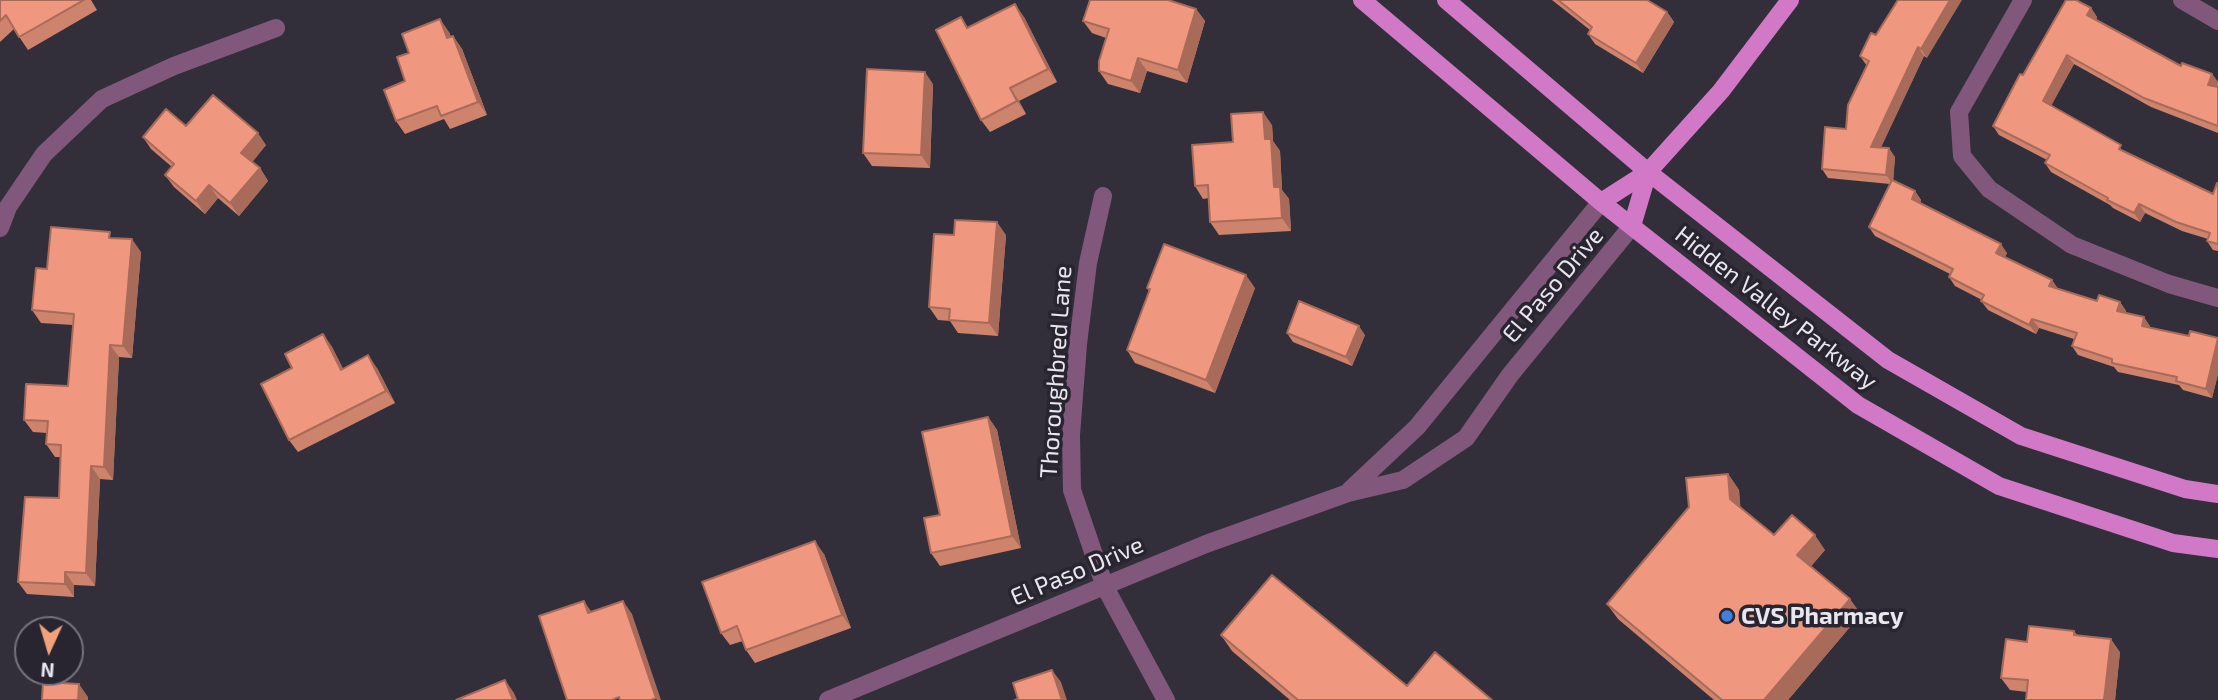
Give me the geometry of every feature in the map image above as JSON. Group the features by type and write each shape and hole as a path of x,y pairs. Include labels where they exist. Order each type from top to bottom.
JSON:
{"main road":[{"name":"Hidden Valley Parkway","path":"1362,0 1601,202 1858,405 1999,486 2173,543 2218,549"},
{"name":"Hidden Valley Parkway","path":"1446,0 1648,172 1888,360 2021,436 2185,489 2218,494"},
{"path":"1601,202 1648,172 1721,91 1790,0"},
{"path":"1632,226 1648,172"}],"street":[{"path":"2023,0 1959,112 1962,156 1989,189 2072,245 2169,284 2218,298"},
{"path":"2182,0 2218,21"},
{"path":"0,228 8,207 44,154 102,99 174,66 276,28"},
{"name":"Thoroughbred Lane","path":"1103,195 1088,263 1078,345 1071,435 1072,490 1105,587 1166,700"},
{"name":"El Paso Drive","path":"1348,493 1417,427 1601,202"},
{"name":"El Paso Drive","path":"828,700 1206,544 1348,493 1403,480 1465,438 1510,375 1632,226"}],"building":[{"path":"0,0 84,0 19,37 6,15 0,21"},
{"path":"1090,0 1168,0 1196,9 1178,70 1138,58 1131,81 1099,71 1099,61 1109,29 1083,21"},
{"path":"1558,0 1647,0 1667,12 1636,63 1588,34 1592,27"},
{"path":"1898,0 1950,0 1921,49 1918,47 1871,147 1889,148 1886,175 1822,169 1825,127 1846,129 1848,105 1869,61 1860,56 1871,33 1876,35"},
{"path":"2066,0 2076,0 2091,8 2087,15 2181,66 2182,63 2212,74 2208,85 2218,87 2218,126 2144,98 2067,55 2043,101 2121,145 2119,149 2213,194 2217,183 2218,244 2207,241 2210,233 2176,222 2139,204 2134,213 2107,200 2108,198 2045,163 2050,155 1993,126 2020,74 2023,75"},
{"path":"1015,4 1048,69 1010,88 1017,101 981,120 936,30 961,17 967,28"},
{"path":"440,19 447,38 453,36 478,102 441,116 437,106 396,121 384,90 405,81 397,57 409,53 402,34"},
{"path":"867,69 925,72 921,155 863,153"},
{"path":"213,95 258,133 241,153 260,168 230,203 209,185 196,201 165,175 174,164 143,137 166,109 186,126"},
{"path":"1263,112 1265,139 1271,139 1274,187 1280,187 1282,218 1210,222 1208,185 1195,186 1192,145 1233,142 1231,114"},
{"path":"1892,180 1915,191 1912,199 2001,244 1996,253 2052,280 2049,286 2097,301 2099,295 2120,302 2117,311 2144,317 2142,326 2189,336 2190,331 2218,338 2206,389 2176,381 2177,377 2112,363 2112,359 2072,346 2077,333 2032,319 2029,325 1981,301 1984,295 1949,277 1953,269 1869,227"},
{"path":"955,220 997,222 989,323 949,320 950,309 929,307 934,234 954,235"},
{"path":"51,227 110,232 109,238 132,239 123,346 110,345 104,467 91,466 86,573 65,572 65,584 18,582 25,497 59,498 61,445 46,444 48,421 24,420 26,384 68,386 74,314 32,310 36,268 47,269"},
{"path":"1164,244 1246,275 1206,380 1127,350"},
{"path":"1299,301 1359,326 1346,357 1287,333"},
{"path":"323,334 341,370 368,355 386,391 289,440 261,384 292,368 285,354"},
{"path":"988,417 1012,536 931,553 924,518 940,515 922,432"},
{"path":"1728,474 1730,499 1774,535 1792,515 1815,535 1797,555 1850,599 1764,700 1722,700 1607,604 1689,507 1686,478"},
{"path":"815,541 842,615 746,650 737,626 721,633 702,582"},
{"path":"1272,575 1407,686 1435,652 1492,700 1298,700 1221,635"},
{"path":"584,601 588,613 623,601 656,698 567,700 539,616"},
{"path":"2029,626 2074,631 2074,635 2111,639 2104,700 2026,700 2028,680 2001,678 2006,639 2027,642"},
{"path":"1052,670 1062,700 1015,700 1018,699 1013,683"},
{"path":"505,680 513,700 456,700"},
{"path":"43,686 79,686 78,700 42,700"}],"place":[{"name":"CVS Pharmacy","path":"1727,616"}]}
